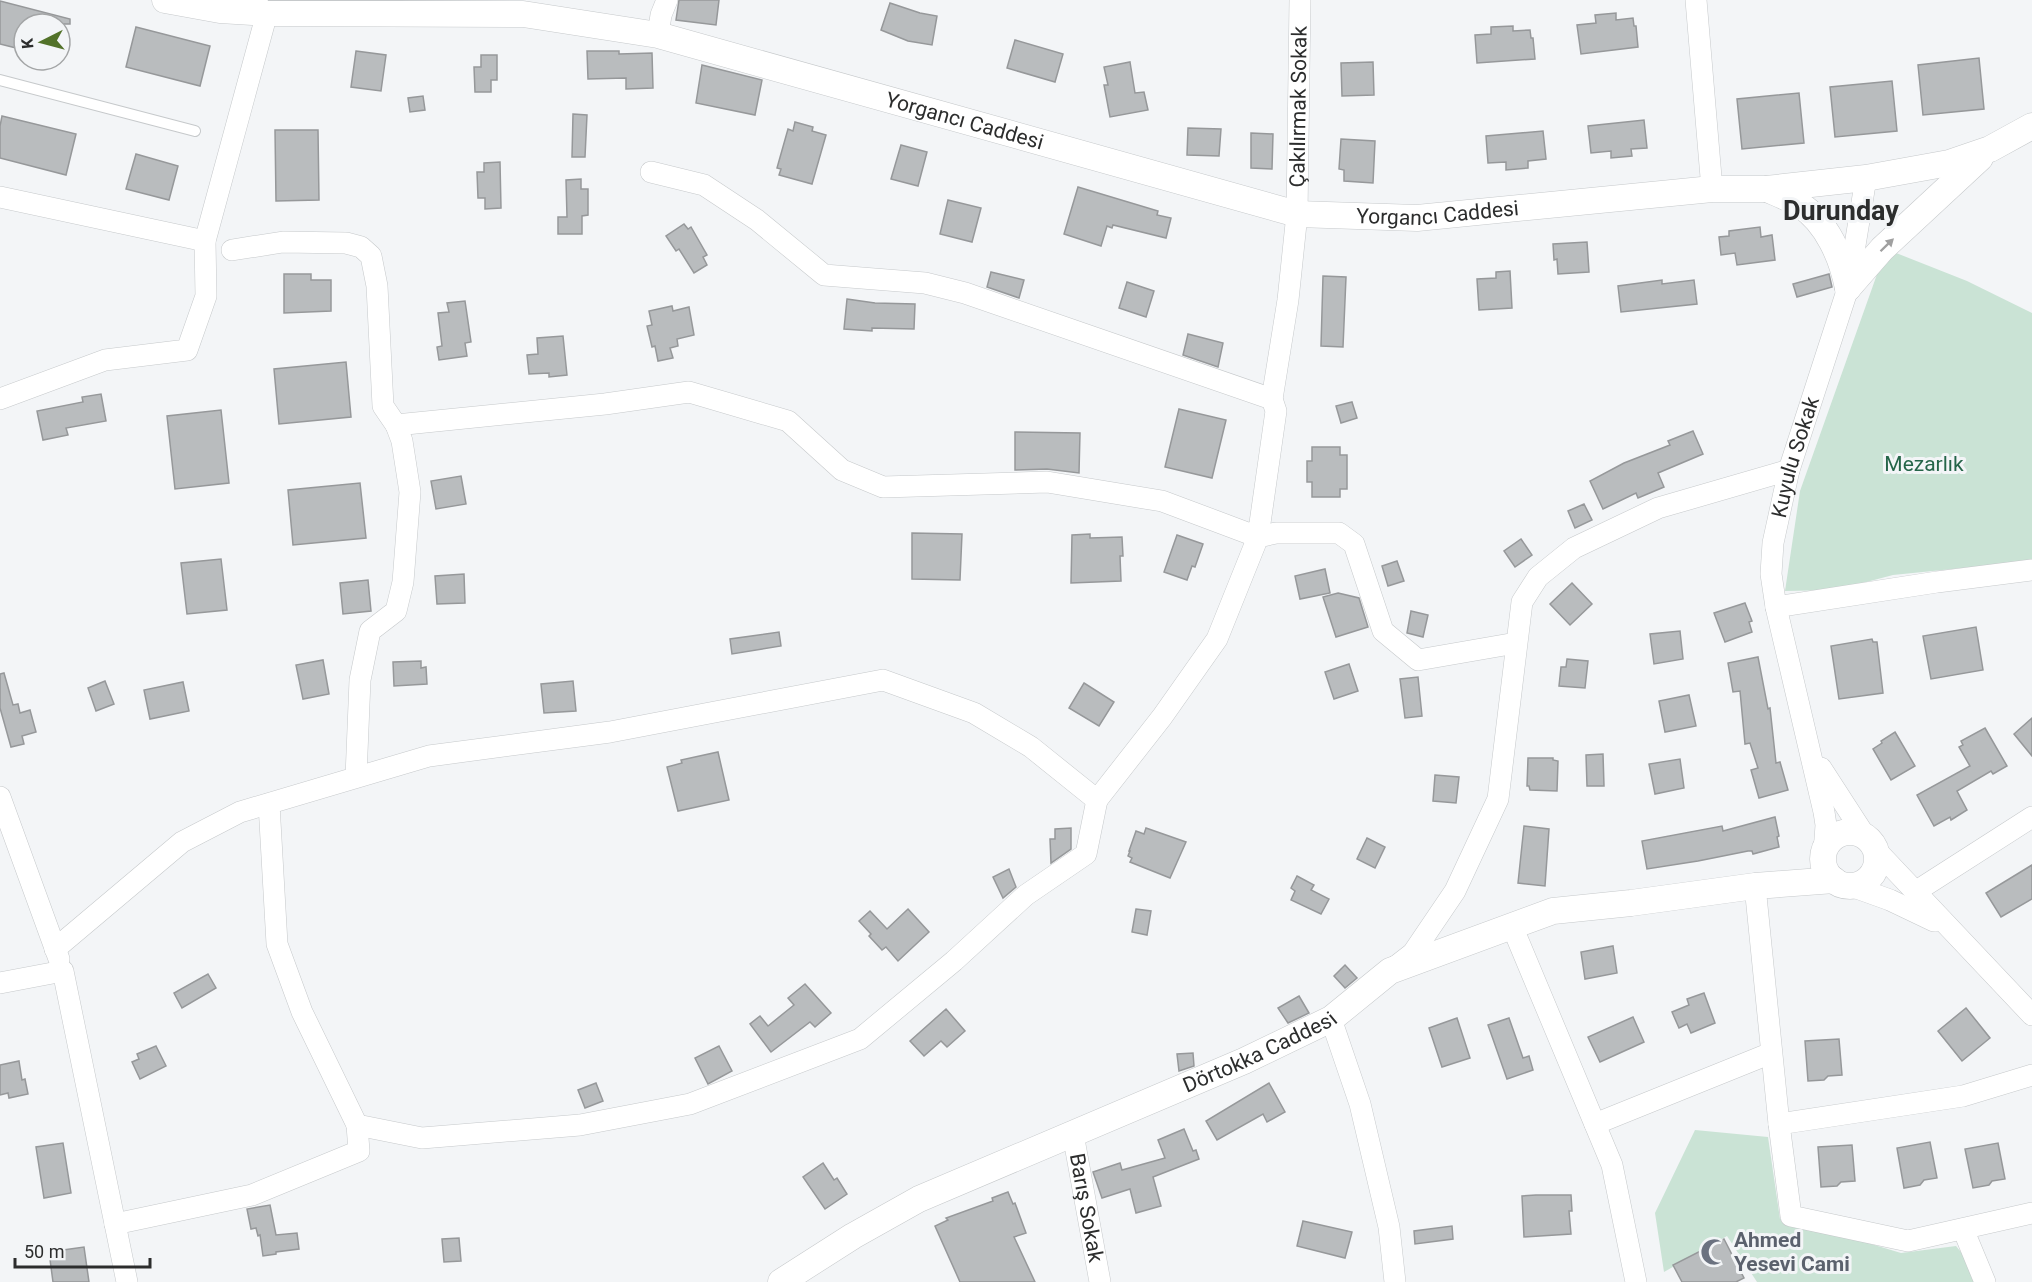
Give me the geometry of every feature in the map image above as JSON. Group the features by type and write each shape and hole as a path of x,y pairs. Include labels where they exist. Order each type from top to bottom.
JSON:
{"street":[{"name":"Yorgancı Caddesi","path":"165,0 196,3 220,10 267,13 523,14 658,35 1297,214 1417,218 1712,189 1766,189 1866,178 1948,163 1990,149"},
{"path":"658,35 661,15 667,0"},
{"name":"Çakılırmak Sokak","path":"1097,800 1162,717 1217,639 1258,537 1276,411 1272,399 1288,300 1297,214 1300,0"},
{"path":"1696,0 1712,189"},
{"path":"0,399 105,360 186,350 206,296 205,241 267,13"},
{"path":"1848,288 1882,249 1990,149 2032,126"},
{"path":"651,172 704,185 757,220 824,275 925,283 965,293 1272,399"},
{"name":"Kuyulu Sokak","path":"1824,853 1826,825 1776,607 1772,587 1771,561 1789,470 1848,288 1866,178"},
{"path":"1766,189 1803,206 1816,219 1838,254 1844,268 1848,288"},
{"path":"0,196 205,241"},
{"path":"232,250 283,242 346,243 361,247 371,256 377,286 383,406 396,424 402,441 410,492 403,582 396,611 370,631 360,680 356,777"},
{"path":"396,424 605,404 689,392 788,422 842,470 884,487 1047,483 1162,501 1258,537 1276,533 1339,533 1354,544 1383,631 1418,660 1516,644"},
{"path":"1390,971 1413,953 1455,891 1498,800 1522,602 1538,577 1574,548 1658,508 1789,470"},
{"path":"1776,607 2032,570"},
{"path":"56,949 182,842 240,812 429,756 610,732 883,680 974,713 1031,747 1097,800 1086,854 1026,895 954,961 860,1039 690,1104 580,1125 422,1138 357,1125"},
{"name":"Kuyulu Sokak","path":"1807,738 1825,776 1870,843 2032,1015"},
{"path":"0,797 63,971 127,1282"},
{"path":"115,1224 252,1195 360,1151 357,1125 302,1012 277,944 269,804"},
{"path":"1915,892 2032,818"},
{"path":"1843,883 1864,882 1874,872 1877,864 1870,843 1850,831 1840,833 1828,843 1824,853 1825,868 1843,883 1890,900 1948,928"},
{"name":"Dörtokka Caddesi","path":"1755,886 1795,873 1824,853"},
{"name":"Dörtokka Caddesi","path":"781,1282 853,1236 919,1199 1244,1061 1331,1019 1390,971 1553,911 1755,886 1843,883"},
{"path":"1755,886 1771,1053 1791,1216 1908,1241 2032,1213"},
{"path":"1512,926 1612,1165 1636,1282"},
{"path":"0,983 63,971"},
{"path":"1331,1019 1360,1104 1389,1227 1395,1282"},
{"path":"1595,1124 1771,1053"},
{"path":"1779,1124 1963,1096 2032,1075"},
{"name":"Barış Sokak","path":"1073,1134 1100,1282"},
{"path":"1963,1229 1985,1282"}],"lane":[{"path":"0,80 195,130"}],"green space":[{"name":"Mezarlık","path":"1886,249 1967,281 2032,313 2032,561 1893,575 1836,590 1785,591 1800,491"},
{"path":"1695,1130 1768,1137 1780,1219 1901,1253 1956,1246 1971,1264 1974,1282 1757,1282 1727,1236 1664,1272 1655,1213"}],"building":[{"path":"679,0 719,0 716,25 676,20"},
{"path":"0,1 43,12 12,12 12,47 0,44"},
{"path":"890,3 937,16 932,45 908,41 881,30"},
{"path":"1616,13 1616,20 1633,18 1638,47 1581,54 1577,25 1596,23 1595,15"},
{"path":"1513,26 1513,31 1530,30 1535,59 1477,63 1475,35 1491,34 1491,27"},
{"path":"136,27 210,46 200,86 126,67"},
{"path":"1015,40 1063,54 1055,82 1007,68"},
{"path":"356,51 386,55 381,91 351,87"},
{"path":"587,51 619,51 619,54 652,53 653,88 626,89 626,78 588,79"},
{"path":"481,55 497,55 497,80 491,80 491,92 475,92 474,67 481,67"},
{"path":"1979,58 1984,109 1923,115 1918,65"},
{"path":"1130,62 1135,93 1144,92 1148,110 1110,117 1104,85 1108,85 1104,67"},
{"path":"1373,62 1374,95 1342,96 1341,63"},
{"path":"702,65 762,80 755,115 696,103"},
{"path":"1892,81 1897,131 1835,137 1830,87"},
{"path":"1799,93 1804,143 1742,149 1737,99"},
{"path":"423,96 425,110 410,112 408,98"},
{"path":"573,114 587,115 585,157 572,157"},
{"path":"2,116 76,134 66,175 0,158"},
{"path":"1644,120 1647,148 1631,149 1632,156 1611,158 1611,151 1591,153 1588,126"},
{"path":"795,122 813,127 812,131 826,135 812,184 779,175 781,169 777,168 788,129 793,131"},
{"path":"1188,128 1221,129 1219,156 1187,155"},
{"path":"275,130 318,130 319,200 276,201"},
{"path":"1543,131 1546,159 1528,161 1528,168 1506,170 1506,162 1488,163 1486,136"},
{"path":"1251,133 1273,134 1272,169 1251,168"},
{"path":"1341,139 1375,141 1373,183 1344,181 1344,170 1339,169"},
{"path":"901,145 927,152 918,186 891,179"},
{"path":"136,154 178,166 169,200 126,189"},
{"path":"500,162 501,208 485,209 485,198 478,198 477,172 484,172 484,163"},
{"path":"581,179 581,189 588,189 588,215 582,216 582,234 558,234 558,217 567,217 566,180"},
{"path":"1078,187 1158,211 1157,215 1171,218 1166,238 1113,225 1112,228 1107,226 1101,246 1064,234"},
{"path":"948,200 981,208 972,242 940,234"},
{"path":"684,224 688,229 691,227 707,255 703,257 707,265 694,273 679,249 676,251 666,236"},
{"path":"1760,227 1761,237 1772,235 1775,260 1737,265 1735,253 1721,255 1719,237 1729,236 1729,231"},
{"path":"1587,242 1589,272 1558,274 1553,244"},
{"path":"1510,271 1512,308 1479,310 1477,279 1496,278 1496,272"},
{"path":"991,272 1024,280 1019,298 987,287"},
{"path":"284,274 311,274 311,280 331,280 331,311 284,313"},
{"path":"1829,274 1832,287 1797,297 1793,284"},
{"path":"1323,276 1346,277 1343,347 1321,346"},
{"path":"1662,280 1662,284 1694,280 1697,304 1621,312 1618,286"},
{"path":"1127,282 1154,291 1146,317 1119,308"},
{"path":"847,299 875,303 915,304 914,329 872,328 872,331 844,329"},
{"path":"465,301 471,342 465,343 467,356 439,360 437,347 442,346 438,313 449,312 447,303"},
{"path":"672,306 673,311 689,307 694,335 677,339 678,346 670,348 673,358 658,361 647,326 652,325 649,311"},
{"path":"1188,334 1223,343 1218,367 1183,355"},
{"path":"563,336 567,375 549,377 549,373 529,374 527,355 538,354 537,338"},
{"path":"346,362 351,417 279,424 274,369"},
{"path":"101,394 106,421 66,428 68,435 43,440 37,411 83,402 82,397"},
{"path":"1352,402 1357,418 1341,423 1336,406"},
{"path":"1179,409 1226,420 1212,478 1165,467"},
{"path":"221,410 229,483 175,489 167,416"},
{"path":"1693,431 1703,454 1658,473 1664,487 1638,498 1636,493 1603,509 1590,481 1624,463 1670,445 1668,441"},
{"path":"1015,432 1080,433 1079,473 1047,469 1015,470"},
{"path":"1312,447 1340,447 1340,455 1347,455 1347,489 1340,489 1340,497 1312,497 1312,482 1307,482 1307,461 1312,461"},
{"path":"461,476 466,504 436,509 431,481"},
{"path":"360,483 366,538 293,545 288,490"},
{"path":"1584,504 1592,520 1575,528 1568,511"},
{"path":"912,533 962,534 960,580 912,579"},
{"path":"1090,534 1090,538 1122,537 1121,581 1071,583 1072,535"},
{"path":"1177,535 1203,544 1195,567 1192,566 1187,580 1164,572"},
{"path":"1521,539 1532,555 1515,567 1504,551"},
{"path":"221,559 227,610 187,614 181,563"},
{"path":"1397,561 1404,581 1388,586 1382,566"},
{"path":"1325,569 1330,593 1300,599 1295,576"},
{"path":"464,574 465,603 437,604 435,576"},
{"path":"368,580 371,611 343,614 340,583"},
{"path":"1572,583 1592,604 1570,625 1550,604"},
{"path":"1338,593 1359,598 1368,627 1336,637 1323,597"},
{"path":"1745,603 1752,621 1749,622 1752,632 1725,642 1714,613"},
{"path":"1411,611 1428,615 1423,637 1407,633"},
{"path":"1976,627 1983,670 1931,679 1923,636"},
{"path":"1680,631 1683,659 1654,664 1650,634"},
{"path":"779,632 781,646 732,654 730,639"},
{"path":"1872,639 1873,642 1877,642 1883,693 1839,699 1831,646"},
{"path":"1758,657 1768,709 1770,708 1776,763 1780,762 1788,790 1759,798 1751,770 1758,768 1750,743 1745,744 1740,691 1733,692 1728,663"},
{"path":"1567,659 1588,661 1585,688 1559,686 1561,667 1566,667"},
{"path":"323,660 329,694 303,699 296,665"},
{"path":"421,661 421,668 426,667 427,684 394,686 393,662"},
{"path":"1349,664 1358,691 1334,699 1325,672"},
{"path":"4,673 13,705 18,704 20,713 30,710 36,732 22,736 24,744 11,747 0,708 0,674"},
{"path":"1418,677 1422,716 1405,718 1400,679"},
{"path":"105,681 114,704 96,711 88,688"},
{"path":"573,681 576,711 544,713 541,684"},
{"path":"183,682 189,711 150,719 144,690"},
{"path":"1084,683 1114,702 1099,726 1069,708"},
{"path":"1689,695 1696,726 1665,732 1659,701"},
{"path":"2032,718 2032,756 2014,734"},
{"path":"1985,728 2007,766 1993,774 1991,771 1957,791 1967,810 1951,820 1950,817 1934,826 1917,795 1970,766 1959,747 1963,745 1961,741"},
{"path":"1895,732 1915,766 1891,780 1873,749"},
{"path":"718,752 729,800 678,811 667,767 682,763 681,760"},
{"path":"1603,754 1604,786 1587,786 1586,755"},
{"path":"1528,758 1553,758 1558,761 1557,791 1530,790 1527,786"},
{"path":"1680,759 1684,788 1655,794 1649,764"},
{"path":"1435,775 1459,777 1456,803 1433,801"},
{"path":"1775,817 1779,847 1753,854 1752,851 1748,851 1647,869 1642,841 1722,826 1723,831"},
{"path":"1524,826 1549,829 1545,886 1518,883"},
{"path":"1071,828 1071,849 1051,863 1050,839 1055,839 1055,829"},
{"path":"1146,828 1186,842 1170,878 1130,862 1132,858 1128,856 1136,831 1144,834"},
{"path":"1367,838 1385,847 1375,868 1357,859"},
{"path":"2032,865 2032,899 2001,917 1986,893"},
{"path":"1009,869 1016,887 1003,898 993,877"},
{"path":"1297,876 1314,885 1311,890 1329,899 1321,914 1291,900 1295,891 1291,888"},
{"path":"908,909 929,932 898,961 886,947 882,950 859,921 870,911 887,929"},
{"path":"1136,909 1151,911 1147,935 1132,932"},
{"path":"1613,946 1617,973 1585,979 1581,952"},
{"path":"1345,965 1357,978 1345,988 1334,976"},
{"path":"208,974 216,988 182,1008 174,993"},
{"path":"805,984 831,1013 815,1027 810,1022 771,1052 750,1024 760,1016 768,1026 794,1005 788,998"},
{"path":"1704,993 1715,1023 1691,1033 1687,1024 1679,1028 1672,1012 1689,1005 1687,999"},
{"path":"1299,996 1309,1013 1288,1023 1278,1008"},
{"path":"1966,1008 1990,1038 1962,1061 1938,1031"},
{"path":"946,1009 965,1031 947,1047 941,1041 924,1056 910,1041"},
{"path":"1633,1017 1644,1042 1600,1062 1588,1037"},
{"path":"1457,1018 1470,1058 1442,1067 1429,1028"},
{"path":"1509,1018 1523,1058 1529,1056 1533,1070 1507,1079 1488,1025"},
{"path":"1839,1039 1842,1075 1808,1081 1805,1041"},
{"path":"156,1046 166,1066 140,1079 132,1062 139,1059 137,1054"},
{"path":"719,1046 732,1071 708,1084 695,1058"},
{"path":"1193,1053 1194,1066 1179,1071 1177,1054"},
{"path":"19,1061 22,1080 25,1079 28,1094 9,1098 8,1093 0,1095 0,1065"},
{"path":"596,1083 603,1101 585,1108 578,1090"},
{"path":"1269,1083 1285,1112 1267,1122 1263,1114 1217,1140 1206,1121"},
{"path":"1184,1129 1199,1159 1153,1177 1161,1206 1136,1213 1130,1189 1102,1198 1093,1172 1120,1163 1122,1170 1165,1158 1158,1140"},
{"path":"1930,1142 1937,1178 1924,1180 1920,1185 1904,1188 1897,1148"},
{"path":"63,1143 71,1193 44,1198 36,1147"},
{"path":"1998,1143 2005,1179 1973,1188 1965,1149"},
{"path":"1852,1145 1855,1181 1821,1187 1818,1147"},
{"path":"823,1163 834,1180 837,1178 847,1194 825,1209 803,1177"},
{"path":"1008,1192 1013,1204 1015,1203 1026,1233 1014,1237 1035,1282 960,1282 935,1226 948,1220 946,1218 993,1201 992,1198"},
{"path":"1571,1195 1572,1211 1569,1211 1571,1234 1524,1237 1522,1196"},
{"path":"270,1205 276,1235 297,1233 299,1249 263,1256 260,1235 258,1236 256,1228 251,1229 247,1209"},
{"path":"1303,1221 1352,1232 1345,1258 1297,1246"},
{"path":"1452,1226 1453,1239 1415,1244 1414,1231"},
{"path":"459,1238 461,1261 444,1262 442,1239"},
{"name":"Ahmed Yesevi Cami","path":"1724,1239 1744,1278 1736,1282 1682,1282 1673,1265"},
{"path":"84,1247 89,1282 53,1282 49,1252"}],"place":[{"name":"Ahmed Yesevi Cami","path":"1714,1252"}],"district":[{"name":"Durunday","path":"1841,211"}]}
